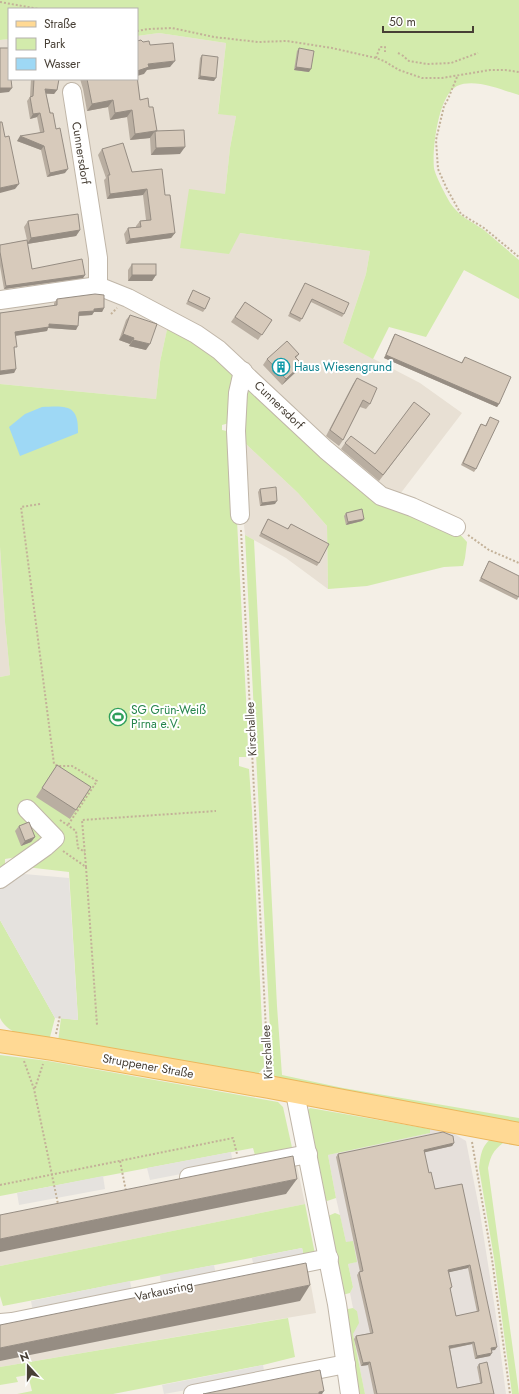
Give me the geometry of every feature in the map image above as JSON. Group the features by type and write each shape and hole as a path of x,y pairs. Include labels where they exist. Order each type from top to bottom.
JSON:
{"main road":[{"name":"Struppener Straße","path":"9,1042 269,1087 519,1134"}],"street":[{"name":"Cunnersdorf","path":"72,92 98,258 98,286"},
{"name":"Cunnersdorf","path":"0,300 98,286 128,298 196,334 219,350 326,450 381,496 412,507 456,527"},
{"path":"240,515 236,431 238,393 243,371"},
{"path":"0,879 45,847 55,838 27,809"},
{"path":"295,1093 329,1258 350,1394"},
{"path":"172,1181 240,1166 308,1154"},
{"name":"Varkausring","path":"0,1323 12,1322 329,1258"},
{"path":"193,1394 346,1364"}],"path":[{"path":"0,2 33,8"},
{"path":"138,31 172,28 214,37 258,42 287,41 332,48 376,58 399,70 422,78 457,77 490,70 519,72"},
{"path":"376,58 380,47 385,48 385,52"},
{"path":"400,54 409,61 427,64 450,63 478,53"},
{"path":"457,77 444,106 436,140 438,170 461,214 484,228 519,257"},
{"path":"40,504 21,507 54,764 58,766 72,766 97,781 68,826"},
{"name":"Kirschallee","path":"240,515 269,1087"},
{"path":"456,527 490,550 519,563"},
{"path":"97,1025 82,820 216,810"},
{"path":"52,840 61,850 86,867"},
{"path":"9,1042 34,1089 53,1174 58,1204"},
{"path":"34,1089 49,1048"},
{"path":"468,1124 492,1259 510,1394"},
{"path":"0,1185 233,1138 240,1166"},
{"path":"120,1162 126,1191"}],"shaded area":[{"path":"159,33 226,43 218,113 236,116 230,148 225,194 240,233 370,251 366,274 343,343 420,383 462,413 397,498 170,316 160,362 156,399 0,384 0,40 8,39 8,80 138,80 138,36"},
{"path":"246,444 298,493 327,526 328,589 286,558 245,535 244,525 248,520"},
{"path":"0,547 10,675 0,677"},
{"path":"13,873 69,878 78,1020 55,1018 0,920 0,885"},
{"path":"430,1129 451,1132 466,1141 480,1213 506,1394 365,1394 353,1334 357,1311 353,1308 350,1293 353,1287 348,1264 356,1262 346,1242 328,1155 430,1133"},
{"path":"231,1152 233,1164 150,1180 147,1168"},
{"path":"296,1161 305,1204 0,1266 0,1219"},
{"path":"103,1176 105,1189 19,1205 17,1193"},
{"path":"302,1248 304,1257 254,1268 252,1258"},
{"path":"214,1265 216,1275 161,1287 160,1275"},
{"path":"308,1269 316,1313 0,1367 0,1329"},
{"path":"130,1281 132,1292 33,1312 31,1301"},
{"path":"263,1365 265,1376 164,1394 162,1385"}],"green space":[{"path":"0,0 519,0 519,95 472,83 457,86 450,91 441,111 435,137 434,168 447,197 455,209 484,230 519,260 519,299 464,270 426,337 389,327 373,359 343,343 366,274 370,251 240,233 229,254 180,248 189,189 225,194 230,148 236,116 218,114 226,43 159,33 138,36 138,8 8,8 8,39 0,40"},
{"name":"SG Grün-Weiß Pirna e.V.","path":"168,325 230,365 234,384 229,423 222,425 222,430 231,432 233,441 248,757 239,757 239,766 249,769 264,1067 257,1075 58,1042 61,1018 78,1020 69,872 26,867 23,856 5,859 5,866 0,871 0,677 10,675 0,547 0,384 156,399 160,362"},
{"path":"251,389 352,482 456,530 467,542 463,566 444,567 367,586 328,589 327,526 298,493 246,444 247,509 243,392"},
{"path":"245,535 254,540 277,1006 282,1075 343,1088 519,1118 519,1129 276,1081 272,1071"},
{"path":"0,920 55,1018 49,1041 28,1037 15,1032 9,1029 0,1018"},
{"path":"0,1055 48,1061 278,1102 283,1107 293,1152 256,1159 253,1148 0,1196"},
{"path":"310,1108 430,1129 430,1133 328,1155 336,1198 327,1201 323,1198 307,1111"},
{"path":"496,1135 519,1139 519,1145 503,1143 493,1154 488,1168 519,1394 512,1394 494,1258 479,1168 485,1145"},
{"path":"305,1204 315,1254 304,1257 302,1248 3,1306 0,1296 0,1266"},
{"path":"335,1213 340,1215 346,1242 353,1241 357,1262 348,1264 353,1287 350,1293 342,1295 328,1216"},
{"path":"353,1308 357,1311 359,1323 353,1334 365,1394 356,1394 345,1312 348,1309"},
{"path":"288,1318 295,1357 263,1365 113,1394 17,1394 32,1391 28,1375 16,1377 18,1382 0,1385 0,1367"}],"water":[{"path":"42,407 64,407 69,409 76,417 78,433 20,456 9,427 25,414"}],"building":[{"path":"138,41 149,41 150,45 173,43 175,61 148,64 149,67 138,71"},
{"path":"0,48 8,48 8,80 11,80 12,88 0,88"},
{"path":"299,48 314,51 311,69 296,67"},
{"path":"202,55 218,57 216,78 200,76"},
{"path":"34,80 59,80 57,90 45,89 50,113 53,113 56,129 60,128 68,169 50,173 44,146 20,136 44,132 40,113 33,114 30,97 33,96"},
{"path":"87,80 138,80 140,100 148,98 149,107 153,107 157,131 184,130 185,147 156,148 155,131 135,134 132,110 115,113 113,100 92,104"},
{"path":"0,122 2,122 5,137 9,136 19,184 0,188"},
{"path":"123,143 132,172 162,169 165,195 170,195 175,233 130,239 128,228 141,227 140,221 151,220 147,189 110,194 108,175 110,175 102,149"},
{"path":"78,214 80,230 31,238 28,221"},
{"path":"27,240 32,269 82,259 85,275 6,286 0,245"},
{"path":"132,264 156,264 156,275 132,275"},
{"path":"305,283 349,303 344,314 312,299 302,319 290,313"},
{"path":"193,290 210,298 205,309 188,301"},
{"path":"95,294 104,295 104,308 94,309 94,311 79,312 78,326 49,324 49,327 15,332 17,347 14,347 16,369 0,371 0,313 57,305 57,299"},
{"path":"245,302 272,320 262,335 235,317"},
{"path":"130,315 157,324 150,344 133,340 134,338 123,334"},
{"path":"395,334 462,363 465,357 511,377 499,404 386,355"},
{"name":"Haus Wiesengrund","path":"287,341 299,354 295,357 302,364 286,379 267,359"},
{"path":"357,378 377,388 370,404 363,400 343,440 330,430"},
{"path":"414,402 430,414 383,475 345,443 351,436 375,454"},
{"path":"490,417 499,421 476,469 463,463 481,424 486,426"},
{"path":"276,487 277,501 262,503 260,489"},
{"path":"362,509 364,519 348,522 346,513"},
{"path":"268,519 288,529 291,524 329,544 319,563 261,533"},
{"path":"489,561 519,576 519,597 481,578"},
{"path":"57,765 91,787 76,810 42,788"},
{"path":"29,822 35,837 25,841 19,826"},
{"path":"443,1132 453,1136 454,1143 424,1150 429,1173 431,1172 435,1189 462,1184 497,1347 491,1348 492,1353 477,1356 474,1342 449,1346 457,1388 482,1383 479,1364 487,1362 494,1394 377,1394 370,1362 363,1363 356,1336 373,1333 359,1272 363,1271 338,1154","holes":["470,1265 479,1311 456,1316 448,1270"]},
{"path":"293,1156 297,1179 0,1239 0,1215"},
{"path":"306,1263 310,1285 0,1348 0,1325"},
{"path":"320,1370 324,1391 319,1392 319,1394 203,1394"}],"place":[{"name":"Haus Wiesengrund","path":"281,367"},
{"name":"SG Grün-Weiß Pirna e.V.","path":"118,717"}]}
